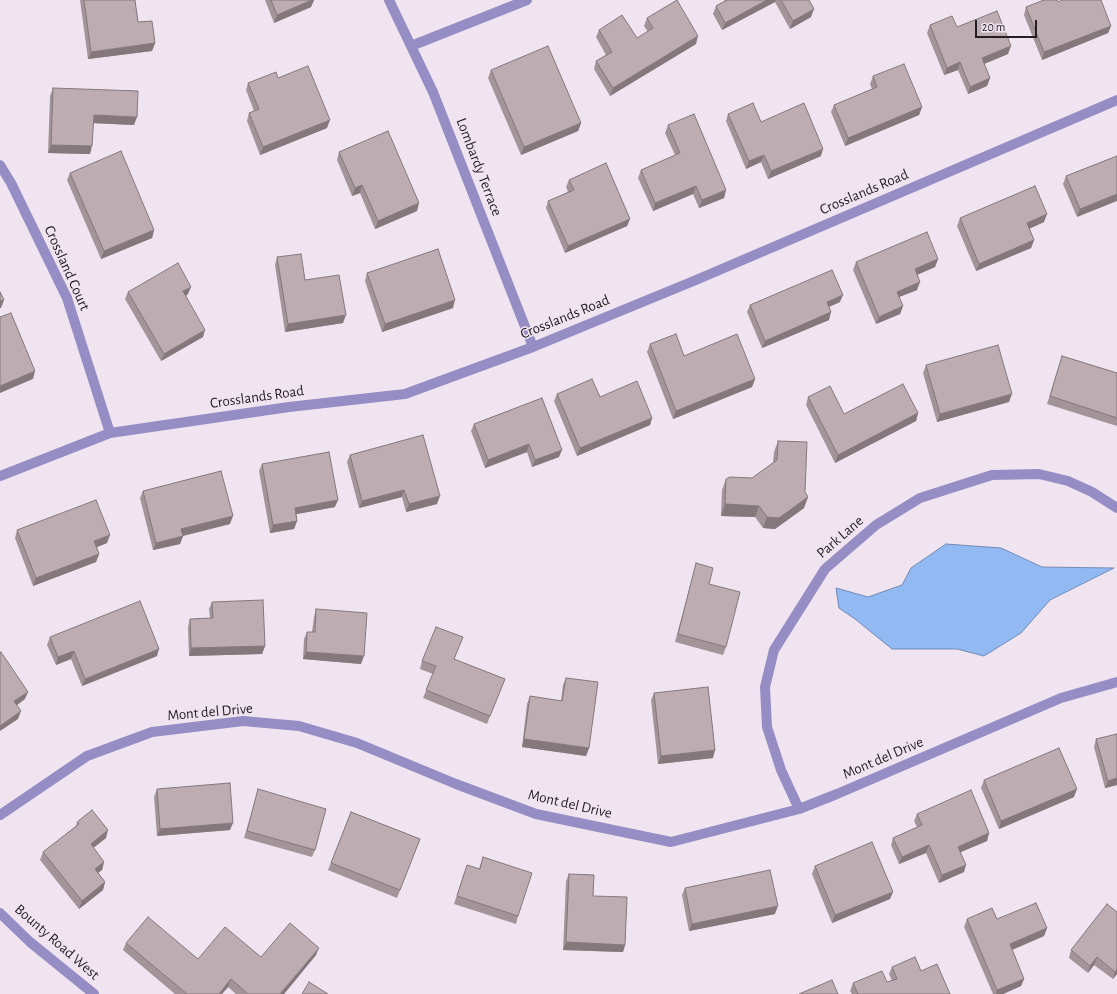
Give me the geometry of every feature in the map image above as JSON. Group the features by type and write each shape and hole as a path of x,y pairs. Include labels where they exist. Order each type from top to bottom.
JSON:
{"street":[{"name":"Lombardy Terrace","path":"389,0 434,92 533,347"},
{"path":"411,46 527,0"},
{"name":"Crosslands Road","path":"0,476 110,433 289,407 405,394 533,347 696,280 1117,100"},
{"name":"Crossland Court","path":"0,165 11,183 67,298 110,433"},
{"name":"Park Lane","path":"799,809 780,770 767,727 764,687 774,650 825,569 876,525 920,498 992,475 1039,474 1068,481 1092,492 1117,508"},
{"name":"Mont del Drive","path":"0,815 87,756 152,732 243,722 299,726 357,743 456,784 536,814 671,842 799,809 1061,698 1117,682"},
{"name":"Bounty Road West","path":"0,913 30,942 94,994"}],"water":[{"path":"946,544 1001,548 1042,567 1114,568 1050,600 1021,633 984,656 957,649 892,649 839,608 836,588 868,597 902,585 911,568"}],"building":[{"path":"84,0 135,0 138,22 152,21 155,43 91,52"},
{"path":"271,0 312,0 277,15"},
{"path":"677,0 698,36 613,88 596,61 612,52 599,30 622,15 637,38 653,28 647,18"},
{"path":"727,0 767,0 725,23 716,6"},
{"path":"781,0 809,0 814,9 793,21"},
{"path":"1044,0 1057,0 1058,2 1062,0 1101,0 1111,26 1044,52 1026,7"},
{"path":"997,11 1011,46 982,58 990,78 970,87 960,62 947,68 930,25 952,16 957,27"},
{"path":"548,46 581,123 524,147 491,70"},
{"path":"904,64 922,107 848,138 834,105 877,87 873,76"},
{"path":"308,66 330,120 263,147 249,113 259,109 248,83 276,72 278,78"},
{"path":"53,88 138,91 137,117 94,115 92,146 51,145"},
{"path":"753,103 761,122 804,103 823,149 771,171 764,155 749,161 728,114"},
{"path":"694,114 726,190 702,200 696,186 655,203 641,170 680,153 668,125"},
{"path":"388,131 419,203 378,221 362,185 355,188 339,152"},
{"path":"121,151 154,230 104,251 70,173"},
{"path":"1117,156 1117,194 1080,209 1066,176"},
{"path":"606,163 630,219 568,246 548,201 574,190 569,180"},
{"path":"1035,186 1047,214 1027,223 1034,240 979,264 960,218"},
{"path":"927,232 938,259 915,269 920,282 897,292 903,306 879,317 856,262"},
{"path":"438,249 455,300 385,324 367,273"},
{"path":"301,254 305,280 339,275 346,315 288,324 277,257"},
{"path":"178,263 191,287 183,291 205,330 164,354 128,292"},
{"path":"832,270 843,295 827,302 831,312 765,341 750,305"},
{"path":"0,292 4,300 0,301"},
{"path":"11,313 35,371 0,386 0,317"},
{"path":"676,334 684,356 737,334 755,379 676,411 650,344"},
{"path":"998,345 1012,394 940,414 926,365"},
{"path":"1062,356 1117,373 1117,418 1050,396"},
{"path":"592,379 600,397 637,381 652,418 580,448 557,394"},
{"path":"903,384 918,413 838,455 808,397 830,386 844,414"},
{"path":"542,398 562,450 535,460 529,444 488,460 474,424"},
{"path":"423,435 440,496 409,504 404,490 362,501 350,455"},
{"path":"778,441 807,442 805,492 808,497 779,518 767,517 759,506 725,504 726,479 730,477 752,478 777,460"},
{"path":"329,452 338,500 295,508 297,521 273,525 262,464"},
{"path":"221,471 233,516 181,529 183,536 156,543 143,491"},
{"path":"96,500 110,535 94,541 99,554 36,578 17,530"},
{"path":"696,563 713,568 709,584 740,592 726,647 678,634"},
{"path":"263,600 265,646 191,648 190,619 213,618 212,602"},
{"path":"140,601 159,649 85,679 74,651 58,657 50,637"},
{"path":"316,609 367,613 364,656 306,652 307,632 315,632"},
{"path":"436,627 463,637 454,659 505,679 490,716 426,690 436,666 422,661"},
{"path":"1,652 28,692 14,701 21,711 0,726 0,653"},
{"path":"566,678 598,682 589,748 524,739 530,696 562,701"},
{"path":"708,687 715,750 661,756 654,693"},
{"path":"1117,734 1117,778 1108,781 1096,739"},
{"path":"1059,748 1077,789 1001,821 984,780"},
{"path":"230,783 233,823 160,829 157,789"},
{"path":"258,789 326,809 315,850 247,831"},
{"path":"971,790 989,833 958,847 966,865 942,875 929,845 902,857 893,838 922,825 917,814"},
{"path":"92,810 108,830 91,844 104,862 95,869 105,882 82,901 43,852 79,824 77,822"},
{"path":"351,812 420,839 400,890 331,863"},
{"path":"872,842 893,892 835,915 815,866"},
{"path":"483,857 532,873 518,916 457,896 467,865 480,869"},
{"path":"770,870 778,906 692,924 685,888"},
{"path":"569,874 594,875 593,896 627,897 625,945 566,942"},
{"path":"1036,903 1047,928 1010,944 1024,979 997,990 967,919 992,908 997,919"},
{"path":"1107,904 1117,912 1117,969 1115,972 1097,957 1090,966 1071,950"},
{"path":"148,917 198,959 225,927 261,957 290,923 319,948 280,994 248,994 231,979 219,994 187,994 126,943"},
{"path":"915,957 921,971 937,964 950,994 858,994 853,983 882,971 887,982 897,979 892,967"},
{"path":"832,980 838,994 799,994"},
{"path":"309,982 328,994 302,994"}]}
